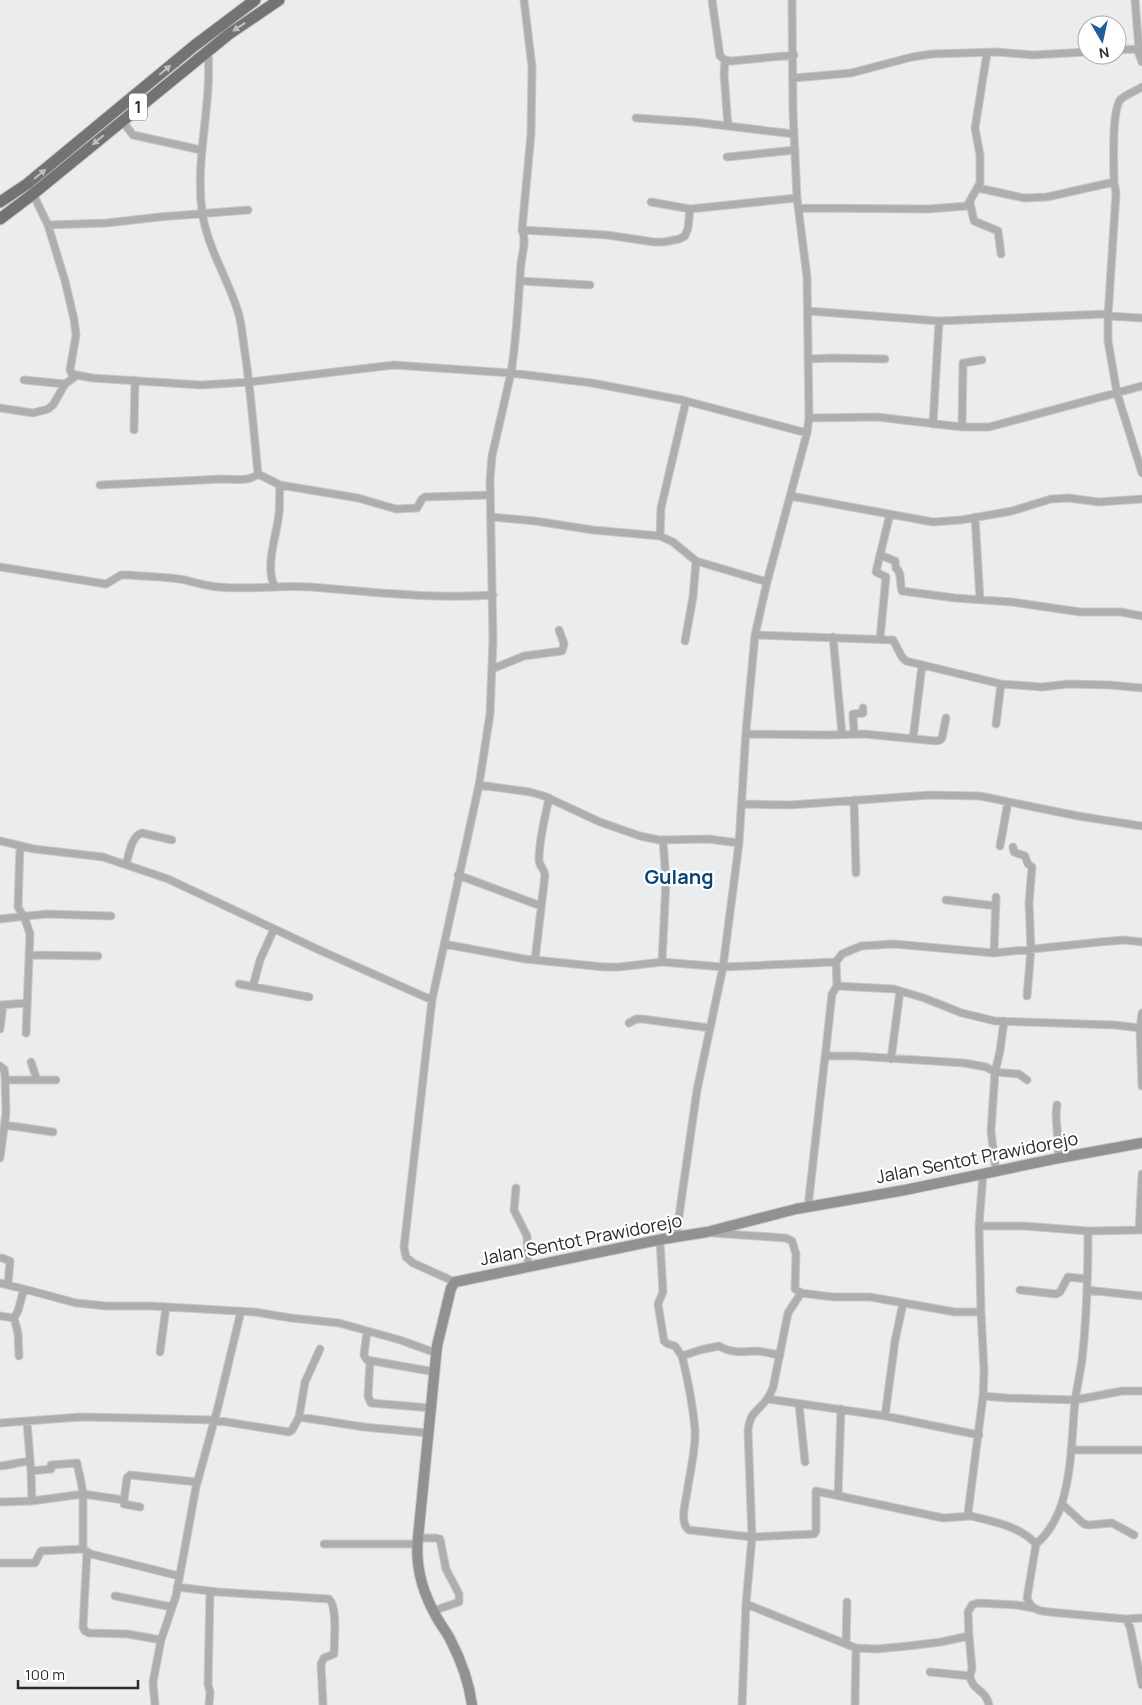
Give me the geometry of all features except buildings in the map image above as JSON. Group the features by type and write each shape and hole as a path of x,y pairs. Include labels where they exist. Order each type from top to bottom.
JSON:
{"highway":[{"name":"1","path":"0,202 27,184 216,29 255,0"},
{"name":"1","path":"0,219 229,34 279,0"}],"main road":[{"name":"Jalan Sentot Prawidorejo","path":"455,1282 707,1232 808,1207 1142,1143"},
{"path":"455,1282 450,1288 436,1353 420,1540 421,1579 426,1596 450,1640 467,1678 472,1705"}],"street":[{"path":"455,1282 413,1263 406,1257 404,1247 432,1000 479,785 490,714 493,595 490,495 492,456 511,372 518,317 524,235 522,230 531,134 532,67 524,0"},
{"path":"712,0 720,56 725,60 732,62 794,55"},
{"path":"676,1237 696,1090 723,967 739,843 755,635 810,418 807,277 798,198 794,134 792,0"},
{"path":"1135,0 1139,50 1142,62"},
{"path":"1127,49 1139,50"},
{"path":"208,52 210,71 201,150 200,186 202,213 215,255 239,316 250,382 258,474"},
{"path":"794,78 851,73 925,55 987,53 1034,55 1077,53"},
{"path":"799,208 964,207 970,203 978,188 982,170 974,128 987,53"},
{"path":"725,60 724,74 728,126"},
{"path":"1142,87 1121,100 1118,107 1114,141 1114,182 1116,193 1114,242 1108,315 1108,341 1117,393 1142,473"},
{"path":"126,117 126,126 133,135 201,150"},
{"path":"636,118 794,134"},
{"path":"727,157 795,150"},
{"path":"978,188 1024,198 1046,198 1114,182"},
{"path":"33,194 48,225 74,318 76,334 70,370 76,376 201,385 250,382 394,365 511,372 592,383 686,401 807,433"},
{"path":"650,202 690,209 798,198"},
{"path":"970,203 974,221 998,231 1001,254"},
{"path":"522,230 607,235 664,242 679,239 687,233 690,209"},
{"path":"48,225 107,224 202,213 248,210"},
{"path":"520,281 590,285"},
{"path":"808,311 939,321 1108,315 1142,318"},
{"path":"933,424 939,321"},
{"path":"809,359 885,359"},
{"path":"962,426 964,363 982,360"},
{"path":"0,408 33,413 40,412 53,405 64,384 76,376"},
{"path":"24,380 64,384"},
{"path":"134,430 135,380"},
{"path":"810,418 877,417 933,424 989,426 1142,386"},
{"path":"660,536 661,508 686,401"},
{"path":"258,474 280,485 358,498 384,506 408,510 417,508 425,497 490,495"},
{"path":"100,485 241,479 253,478 258,474"},
{"path":"275,587 271,580 270,565 279,516 278,498 280,485"},
{"path":"791,496 933,522 1012,511 1051,499 1068,498 1099,502 1142,499"},
{"path":"880,639 886,577 876,572 890,514"},
{"path":"492,517 535,521 593,530 660,536 673,542 696,561 767,582"},
{"path":"975,517 980,600"},
{"path":"880,555 895,561 896,568 901,575 902,592 1012,602 1080,612 1121,612 1142,616"},
{"path":"685,641 694,589 696,561"},
{"path":"0,567 106,584 121,575 128,575 185,580 218,587 249,589 300,586 432,596 493,595"},
{"path":"492,669 524,656 552,654 562,651 564,644 558,630"},
{"path":"755,635 894,640 906,661 1000,684 1042,687 1068,684 1110,685 1142,688"},
{"path":"832,637 842,734"},
{"path":"913,739 922,665"},
{"path":"996,724 1000,684"},
{"path":"854,734 854,714 863,713 863,708"},
{"path":"746,734 854,734 940,740 946,718"},
{"path":"479,785 524,791 549,798 622,831 640,836 663,840 708,839 739,843"},
{"path":"742,804 790,805 930,795 980,796 1078,816 1142,826"},
{"path":"535,960 545,875 539,861 549,798"},
{"path":"854,800 856,873"},
{"path":"1000,846 1008,802"},
{"path":"126,865 138,834 142,833 172,840"},
{"path":"662,962 666,881 663,840"},
{"path":"0,841 20,846 103,857 168,879 274,930 432,1000"},
{"path":"20,846 18,907 24,916 30,934 26,1033"},
{"path":"1013,847 1014,853 1025,856 1028,864 1032,867 1029,903 1031,949 1027,996"},
{"path":"458,875 540,906"},
{"path":"994,953 996,896"},
{"path":"946,900 996,906"},
{"path":"0,919 46,914 111,916"},
{"path":"253,986 260,960 274,930"},
{"path":"808,1207 832,994 837,986 836,962 842,954 861,946 894,944 994,953 1124,940 1142,942"},
{"path":"444,944 535,960 604,967 662,962 723,967 836,962"},
{"path":"29,955 98,956"},
{"path":"240,984 309,997"},
{"path":"837,986 894,989 962,1013 1004,1021 1115,1025 1140,1028"},
{"path":"891,1059 900,991"},
{"path":"0,1029 1,1005 28,1003"},
{"path":"1142,1013 1140,1028 1142,1086"},
{"path":"629,1023 636,1019 642,1019 710,1028"},
{"path":"996,1172 991,1131 994,1072 1000,1052 1004,1021"},
{"path":"825,1058 832,1056 964,1063 986,1067 994,1072 1019,1074 1027,1080"},
{"path":"31,1062 37,1080"},
{"path":"0,1066 4,1069 6,1080 5,1125 0,1158"},
{"path":"6,1080 56,1080"},
{"path":"1057,1105 1059,1158"},
{"path":"5,1125 52,1132"},
{"path":"970,1516 968,1509 983,1396 984,1370 979,1226 982,1174"},
{"path":"979,1226 1024,1226 1088,1231 1140,1230 1142,1174"},
{"path":"516,1188 514,1210 527,1236 528,1267"},
{"path":"1088,1231 1082,1360 1067,1482 1062,1504 1049,1530 1036,1544 1027,1598 1029,1604 1038,1611 1142,1618"},
{"path":"707,1232 786,1238 792,1241 796,1254 795,1290 801,1293 833,1297 870,1297 956,1312 981,1312"},
{"path":"660,1240 662,1292 658,1304 664,1341 675,1346 682,1356 695,1430 683,1523 689,1530 752,1537 814,1534 816,1531 816,1491 943,1518 970,1516 1003,1524 1029,1536 1036,1544"},
{"path":"2,1258 10,1261 8,1285"},
{"path":"1020,1290 1056,1294 1060,1292 1068,1277 1087,1279"},
{"path":"0,1284 76,1303 240,1311 339,1323 436,1353"},
{"path":"19,1356 18,1333 14,1318 18,1312 24,1289"},
{"path":"1086,1290 1142,1296"},
{"path":"742,1705 746,1604 752,1537 749,1420 756,1410 768,1399 773,1388 788,1313 801,1293"},
{"path":"885,1416 895,1341 903,1303"},
{"path":"160,1352 166,1307"},
{"path":"155,1705 153,1682 161,1640 172,1608 198,1482 240,1311"},
{"path":"0,1316 14,1318"},
{"path":"367,1331 364,1355 367,1360 435,1372"},
{"path":"682,1356 719,1346 725,1350 749,1353 755,1351 780,1355"},
{"path":"0,1423 80,1417 214,1420 289,1432 299,1417 306,1382 320,1349"},
{"path":"370,1361 368,1396 371,1403 431,1408"},
{"path":"983,1396 1076,1400 1122,1391 1142,1391"},
{"path":"768,1399 885,1416 978,1436"},
{"path":"799,1404 805,1462"},
{"path":"838,1496 842,1409"},
{"path":"299,1417 364,1427 428,1433"},
{"path":"27,1422 32,1501"},
{"path":"1071,1450 1142,1450"},
{"path":"0,1466 14,1462 30,1461"},
{"path":"31,1471 51,1469 51,1465 77,1462 83,1494 85,1550 83,1627 85,1631 89,1633 128,1634 161,1640"},
{"path":"140,1508 124,1504 127,1478 130,1475 198,1482"},
{"path":"0,1502 32,1501 83,1494 124,1500"},
{"path":"1062,1504 1084,1524 1112,1523 1134,1535"},
{"path":"324,1544 436,1538 440,1540 446,1569 459,1594 459,1602 435,1611"},
{"path":"0,1564 33,1563 36,1562 41,1551 85,1550 179,1576"},
{"path":"177,1587 210,1591 314,1597 332,1601 334,1612 334,1654 324,1658 321,1664 323,1705"},
{"path":"209,1705 210,1591"},
{"path":"115,1596 172,1608"},
{"path":"846,1644 847,1602"},
{"path":"746,1604 856,1648 876,1649 908,1646 969,1636"},
{"path":"990,1705 984,1693 973,1686 970,1676 972,1668 968,1612 972,1605 978,1604 1017,1605 1033,1608"},
{"path":"1126,1618 1130,1627 1142,1685"},
{"path":"855,1705 856,1648"},
{"path":"930,1672 970,1676"}],"district":[{"name":"Gulang","path":"679,877"}]}
